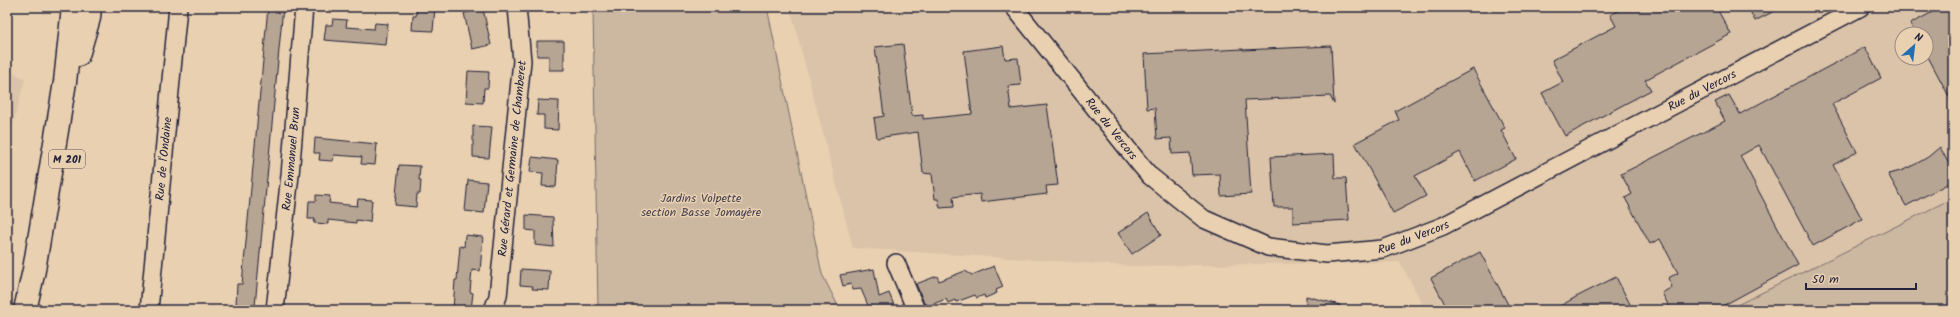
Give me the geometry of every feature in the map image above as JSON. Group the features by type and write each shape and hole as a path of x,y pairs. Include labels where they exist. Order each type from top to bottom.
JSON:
{"highway":[{"path":"62,7 65,82"},
{"name":"M 201","path":"25,310 34,270 65,82 73,7"},
{"name":"M 201","path":"38,310 69,150 82,7"},
{"path":"78,55 89,18 90,7"}],"street":[{"name":"Rue de l'Ondaine","path":"149,310 178,7"},
{"name":"Rue Emmanuel Brun","path":"276,310 290,175 304,7"},
{"name":"Rue Gérard et Germaine de Chamberet","path":"493,310 498,296 522,61 517,7"},
{"name":"Rue du Vercors","path":"1014,7 1150,176 1204,219 1268,247 1327,254 1383,249 1443,226 1861,7"},
{"path":"896,263 916,310"}],"shaded area":[{"path":"790,7 1953,7 1953,198 1727,310 1426,310 1400,262 1132,266 853,248"},
{"path":"7,69 25,79 7,147"}],"green space":[{"name":"Jardins Volpette section Basse Jomayère","path":"593,7 767,7 822,274 840,310 598,310"},
{"path":"1953,198 1953,310 1727,310"}],"building":[{"path":"268,7 283,7 255,306 236,304 237,284 242,284"},
{"path":"417,7 435,7 433,31 412,30 413,16 416,16"},
{"path":"1626,7 1716,7 1731,34 1645,80 1651,90 1565,136 1542,93 1563,82 1552,60 1616,26 1610,15"},
{"path":"1748,7 1782,7 1755,21"},
{"path":"1942,7 1953,7 1953,104 1933,66 1934,26 1911,26 1910,24"},
{"path":"483,9 491,45 472,49 464,13"},
{"path":"333,19 347,20 346,27 374,29 375,23 388,24 386,45 324,40 326,25 332,25"},
{"path":"537,41 564,41 564,70 549,70 549,56 537,56"},
{"path":"903,44 912,116 923,115 923,119 972,114 964,51 1003,46 1005,59 1018,58 1021,85 1008,86 1011,109 1047,105 1058,185 1046,186 1047,194 981,202 980,194 953,197 954,207 940,208 938,199 935,199 932,174 923,173 918,132 877,138 874,118 884,116 875,47"},
{"path":"1331,46 1334,104 1330,96 1245,100 1251,194 1221,196 1220,174 1192,175 1190,153 1172,154 1171,138 1157,139 1155,108 1147,109 1144,54"},
{"path":"1865,47 1881,78 1832,104 1857,152 1833,165 1862,219 1813,246 1759,145 1740,156 1798,265 1715,310 1671,310 1662,293 1672,287 1668,278 1678,273 1660,239 1650,244 1625,198 1632,194 1621,174 1725,121 1715,102 1729,95 1740,114"},
{"path":"1473,69 1505,128 1501,130 1516,159 1475,181 1460,152 1415,176 1426,196 1393,213 1355,143 1399,120 1395,111"},
{"path":"468,71 489,72 488,88 484,88 483,103 466,102"},
{"path":"538,100 559,101 558,130 544,129 544,115 537,115"},
{"path":"473,126 492,127 489,158 473,157"},
{"path":"315,138 377,144 375,165 361,164 362,157 334,155 333,161 319,160 320,153 314,153"},
{"path":"1940,147 1953,172 1953,181 1906,206 1888,174 1901,171 1916,164 1928,157"},
{"path":"1334,154 1335,178 1346,178 1349,220 1293,223 1293,207 1274,207 1271,157"},
{"path":"532,157 558,160 556,187 542,186 543,173 530,172"},
{"path":"399,165 420,166 420,194 417,194 416,207 395,205"},
{"path":"468,180 487,182 484,213 465,211"},
{"path":"316,195 330,196 329,203 357,206 358,199 372,200 370,222 356,220 356,223 328,220 328,224 314,223 315,219 308,219 309,201 316,201"},
{"path":"1148,213 1161,235 1132,254 1118,233"},
{"path":"526,215 553,217 554,247 535,245 535,231 526,230"},
{"path":"465,235 483,237 480,271 472,270 470,292 473,293 471,310 453,310 455,280 457,280 460,246 464,247"},
{"path":"1480,252 1511,310 1448,310 1431,278"},
{"path":"994,266 1003,287 996,290 997,293 985,298 984,295 977,298 975,295 956,302 955,300 948,303 946,299 928,306 927,304 925,305 916,284 937,276 939,281 965,271 972,275"},
{"path":"521,269 550,271 549,290 532,289 533,286 520,285"},
{"path":"874,269 879,297 889,293 896,310 870,310 861,289 852,290 851,284 843,286 840,275"},
{"path":"1616,277 1633,310 1553,310 1576,297"},
{"path":"1306,296 1340,305 1339,308 1306,309"}]}
